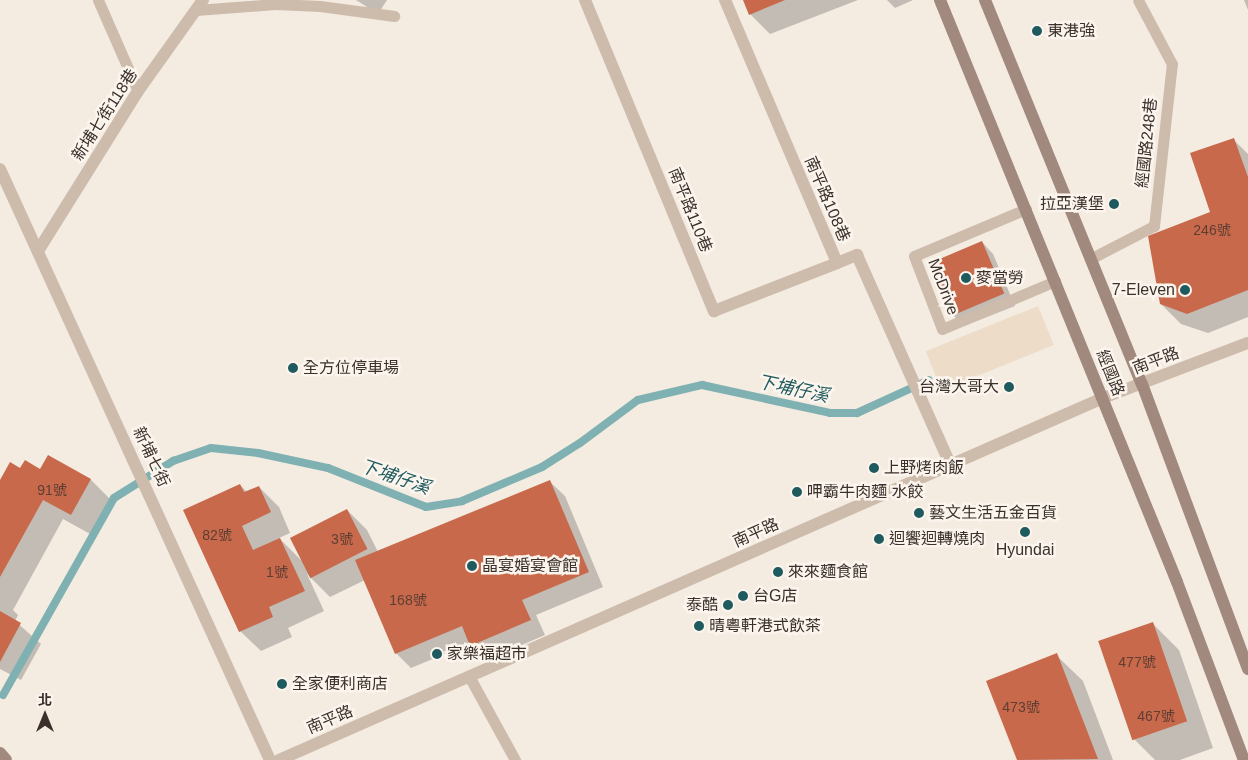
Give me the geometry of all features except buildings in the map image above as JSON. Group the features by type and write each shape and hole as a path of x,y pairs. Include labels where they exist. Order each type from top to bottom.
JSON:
{"street":[{"name":"南平路110巷","path":"584,0 714,311 837,263"},
{"name":"南平路108巷","path":"725,0 837,263 858,255 950,464"},
{"name":"經國路","path":"940,0 1103,398 1244,760"},
{"name":"經國路","path":"989,1 1090,259 1142,384 1248,669"},
{"name":"新埔七街118巷","path":"38,251 138,91 200,5"},
{"name":"新埔七街","path":"0,169 155,504 270,760"},
{"name":"南平路","path":"280,760 1103,398 1248,343"},
{"path":"0,753 6,760"}],"lane":[{"path":"98,0 138,91"},
{"name":"經國路248巷","path":"1090,259 1154,226 1172,64 1138,0"},
{"path":"200,5 275,4 320,6 394,16"},
{"name":"McDrive","path":"1026,209 914,256 942,329 1055,281"},
{"path":"470,678 514,760"}],"shaded area":[{"path":"1038,306 1054,345 942,390 926,351"}],"waterway":[{"name":"下埔仔溪","path":"3,695 114,498 173,461 211,448 258,453 328,468 426,507 462,501 542,467 580,443 638,400 702,385 830,413 857,413 929,380"}],"place":[{"name":"東港強","path":"1037,31"},
{"name":"拉亞漢堡","path":"1114,204"},
{"name":"麥當勞","path":"966,278"},
{"name":"7-Eleven","path":"1185,290"},
{"name":"全方位停車場","path":"293,368"},
{"name":"台灣大哥大","path":"1009,387"},
{"name":"上野烤肉飯","path":"874,468"},
{"name":"呷霸牛肉麵 水餃","path":"797,492"},
{"name":"藝文生活五金百貨","path":"919,513"},
{"name":"Hyundai","path":"1025,532"},
{"name":"迴饗迴轉燒肉","path":"879,539"},
{"name":"晶宴婚宴會館","path":"472,566"},
{"name":"來來麵食館","path":"778,572"},
{"name":"台G店","path":"743,596"},
{"name":"泰酷","path":"728,605"},
{"name":"晴粵軒港式飲茶","path":"699,626"},
{"name":"家樂福超市","path":"437,654"},
{"name":"全家便利商店","path":"282,684"}]}
